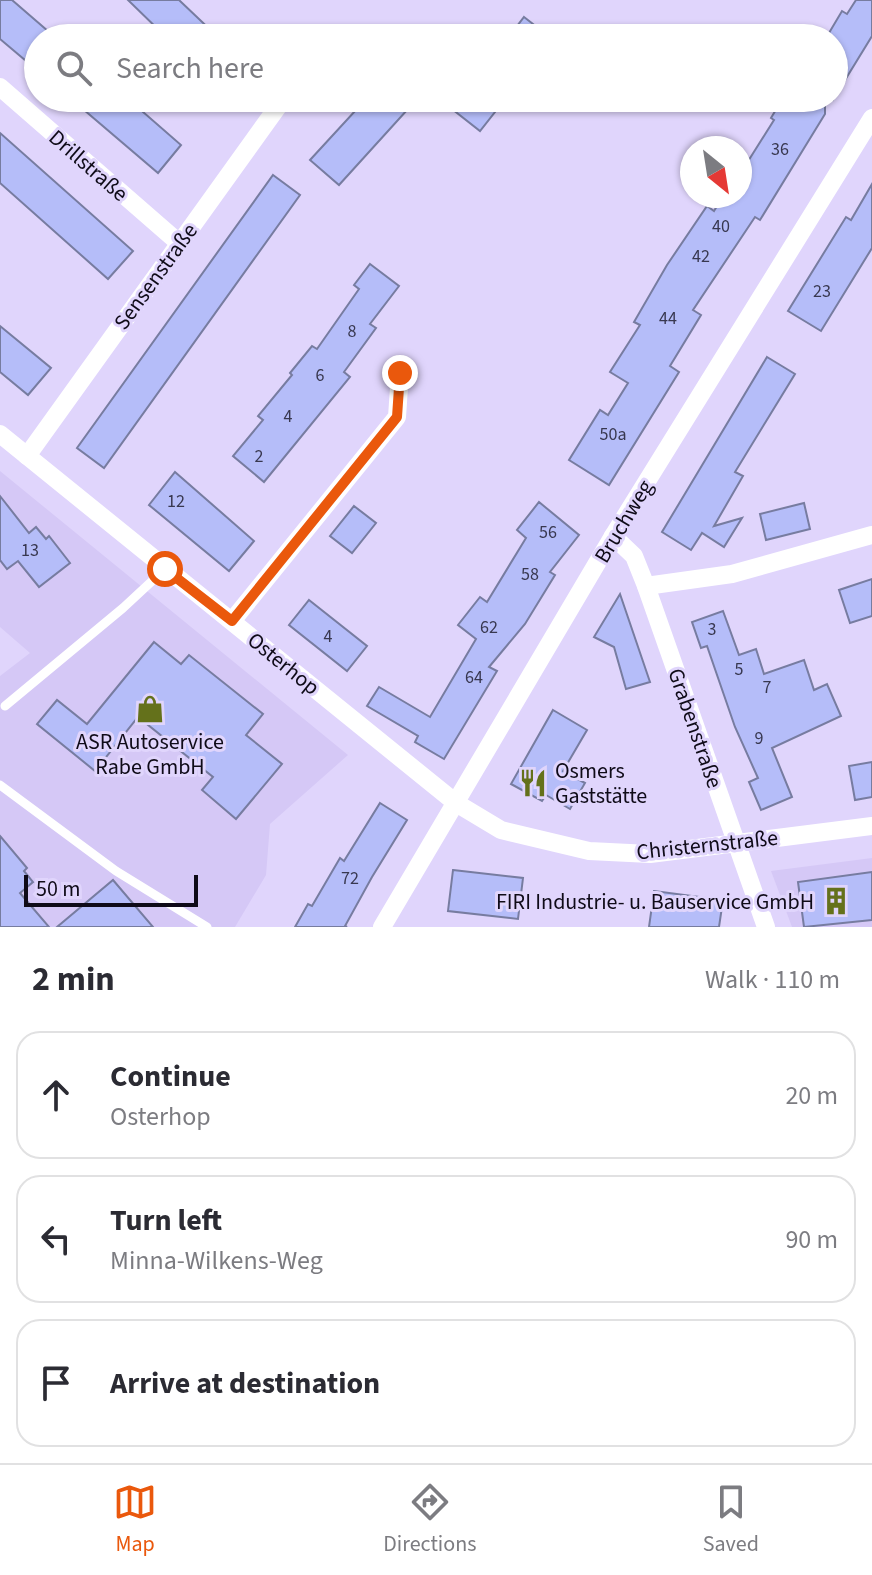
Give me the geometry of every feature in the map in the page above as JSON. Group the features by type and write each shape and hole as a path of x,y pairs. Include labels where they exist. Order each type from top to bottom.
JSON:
{"street":[{"name":"Drillstraße","path":"0,87 24,108"},
{"name":"Drillstraße","path":"29,112 179,243"},
{"name":"Sensenstraße","path":"27,456 274,112"},
{"name":"Bruchweg","path":"382,927 613,536 872,118"},
{"path":"232,621 397,417 400,373"},
{"name":"Osterhop","path":"0,434 456,803"},
{"path":"646,586 732,574 872,535"},
{"name":"Grabenstraße","path":"613,536 634,556 646,586 766,927"},
{"name":"Christernstraße","path":"456,803 501,830 589,851 650,854 872,826"}],"lane":[{"path":"5,706 165,569"},
{"path":"0,785 116,871 207,927"}],"shaded area":[{"path":"0,471 348,755 270,824 266,875 235,927 0,927 0,676 30,653 0,627"},
{"path":"872,858 872,927 792,927 771,871"}],"building":[{"path":"0,0 12,0 40,24 24,24 24,59 0,39"},
{"path":"128,0 179,0 204,24 153,24"},
{"path":"856,0 872,0 872,36 848,75 848,24 834,24 842,11 847,14"},
{"path":"524,17 533,24 519,24"},
{"path":"86,112 143,112 181,145 158,173"},
{"path":"354,112 405,112 339,185 310,160"},
{"path":"456,112 495,112 480,131"},
{"path":"775,112 825,112 760,220 755,217 693,310 701,315 670,366 679,372 609,485 569,460 600,410 608,415 628,383 610,372 640,325 634,322 667,265 706,208 714,211 716,208 752,208 752,155 774,120 771,118"},
{"path":"0,133 133,251 108,279 0,183"},
{"path":"273,175 300,195 104,468 77,448"},
{"path":"872,184 872,248 821,331 788,311 846,217 851,220"},
{"path":"370,264 399,286 370,324 376,328 344,372 350,377 264,482 233,456 263,420 258,416 292,375 290,373 312,346 317,349 359,289 354,285"},
{"path":"0,326 51,368 28,395 0,372"},
{"path":"767,357 795,374 735,472 743,476 714,526 742,518 724,547 702,533 691,550 662,532"},
{"path":"175,472 254,541 229,571 149,505"},
{"path":"0,496 29,533 36,527 46,539 49,536 70,563 39,587 18,561 7,569 0,560"},
{"path":"539,502 579,535 550,572 555,575 525,624 489,667 497,671 444,759 415,742 418,736 367,706 379,687 430,717 476,639 458,625 480,597 487,602 526,538 517,530"},
{"path":"804,503 810,529 766,540 760,514"},
{"path":"354,506 376,523 352,553 330,536"},
{"path":"872,579 872,616 850,623 839,590"},
{"path":"620,594 650,682 626,689 614,647 594,637"},
{"path":"309,600 367,646 347,671 289,625"},
{"path":"723,611 739,655 756,649 764,674 804,660 814,690 827,684 841,716 772,748 792,797 761,810 749,782 758,778 735,727 707,646 701,648 692,622"},
{"path":"154,642 181,664 189,655 263,714 246,735 282,764 236,819 202,790 213,777 138,717 95,771 37,724 57,700 87,724"},
{"path":"553,710 587,730 563,771 585,783 570,809 546,795 542,801 511,784"},
{"path":"872,762 872,797 855,800 849,766"},
{"path":"380,803 407,820 372,877 347,927 295,927 308,904 312,906 340,858 344,861"},
{"path":"0,836 27,868 24,871 33,882 20,893 49,927 0,927"},
{"path":"453,870 523,878 518,919 448,911"},
{"name":"FIRI Industrie- u. Bauservice GmbH","path":"872,872 872,920 804,927 798,882"},
{"path":"113,880 153,927 57,927"},
{"path":"654,891 723,900 719,927 649,927"}],"place":[{"name":"ASR Autoservice Rabe GmbH","path":"150,709"},
{"name":"Osmers Gaststätte","path":"533,783"},
{"name":"FIRI Industrie- u. Bauservice GmbH","path":"836,901"}],"route":[{"path":"165,569 232,621 397,417 400,373"}]}
